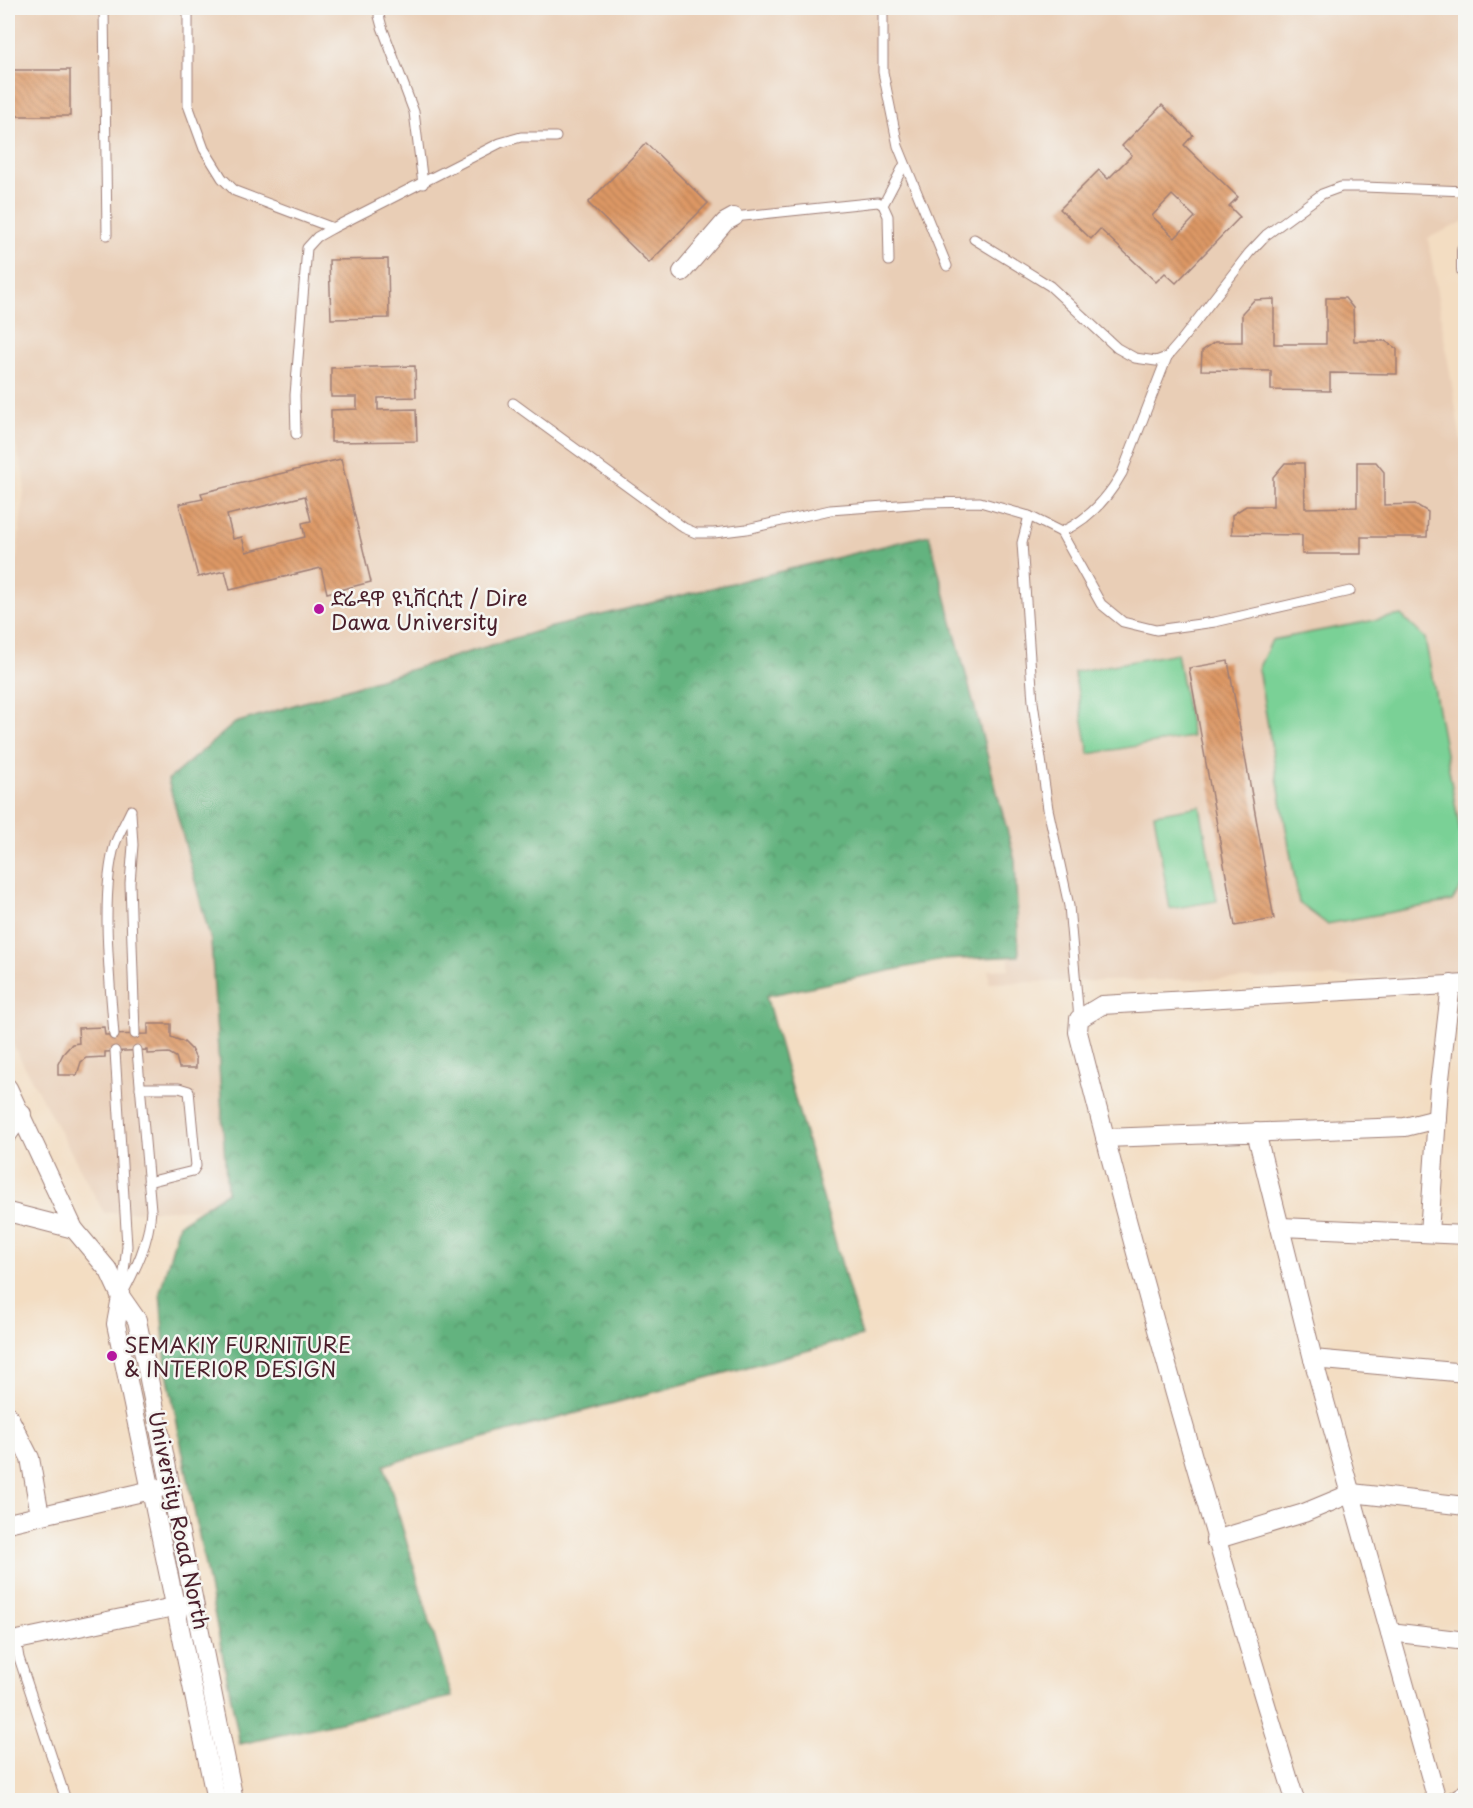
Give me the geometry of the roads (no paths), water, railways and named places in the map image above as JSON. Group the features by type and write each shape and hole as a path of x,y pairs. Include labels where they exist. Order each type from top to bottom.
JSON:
{"street":[{"path":"682,272 725,222 734,217"},
{"path":"1466,250 1466,270"},
{"path":"1295,1800 1215,1540 1105,1138 1078,1032 1079,1019 1102,1005 1458,984 1437,1119 1429,1233"},
{"path":"8,1089 22,1114 74,1229 109,1271 121,1297"},
{"path":"8,1134 22,1114"},
{"path":"1105,1138 1405,1127 1437,1119"},
{"path":"1256,1132 1313,1359 1437,1800"},
{"path":"8,1212 74,1229"},
{"path":"1281,1227 1466,1234"},
{"name":"University Road North","path":"121,1297 137,1320 170,1486 184,1605 216,1800"},
{"name":"University Road North","path":"121,1297 116,1324 150,1491 184,1605 234,1800"},
{"path":"1313,1359 1466,1373"},
{"path":"8,1415 30,1458 40,1515"},
{"path":"8,1522 170,1486"},
{"path":"1215,1540 1304,1513 1352,1493 1466,1506"},
{"path":"12,1641 184,1605"},
{"path":"1390,1632 1466,1641"},
{"path":"1455,1800 1466,1793"}],"lane":[{"path":"104,8 107,235"},
{"path":"188,8 188,105 204,149 222,177 235,191 333,228"},
{"path":"381,8 379,16 382,27 414,112 423,184"},
{"path":"883,8 883,72 904,165 947,266"},
{"path":"296,434 295,395 307,248 317,237 333,228 500,143 521,137 556,137"},
{"path":"883,205 904,165"},
{"path":"1061,532 1079,524 1113,491 1167,357 1266,235 1322,194 1341,188 1466,191"},
{"path":"734,217 868,202 883,205"},
{"path":"883,205 888,216 889,261"},
{"path":"974,238 1050,286 1118,348 1136,358 1148,361 1167,357"},
{"path":"513,403 684,528 696,533 747,529 830,510 925,503 980,502 1029,516 1061,532 1101,604 1123,622 1156,630 1215,622 1350,591"},
{"path":"1029,516 1022,543 1034,702 1048,809 1069,906 1079,1019"},
{"path":"114,1035 108,949 109,884 115,845 131,810 133,846 130,884 135,1034"},
{"path":"121,1297 144,1250 150,1230 137,1050"},
{"path":"115,1051 128,1246 121,1297"},
{"path":"140,1088 179,1088 189,1091 196,1166 193,1171 148,1182"},
{"path":"12,1641 66,1800"}],"place":[{"name":"ድሬዳዋ ዩኒቨርሲቲ / Dire Dawa University","path":"319,609"},
{"name":"SEMAKIY FURNITURE & INTERIOR DESIGN","path":"112,1356"}]}
